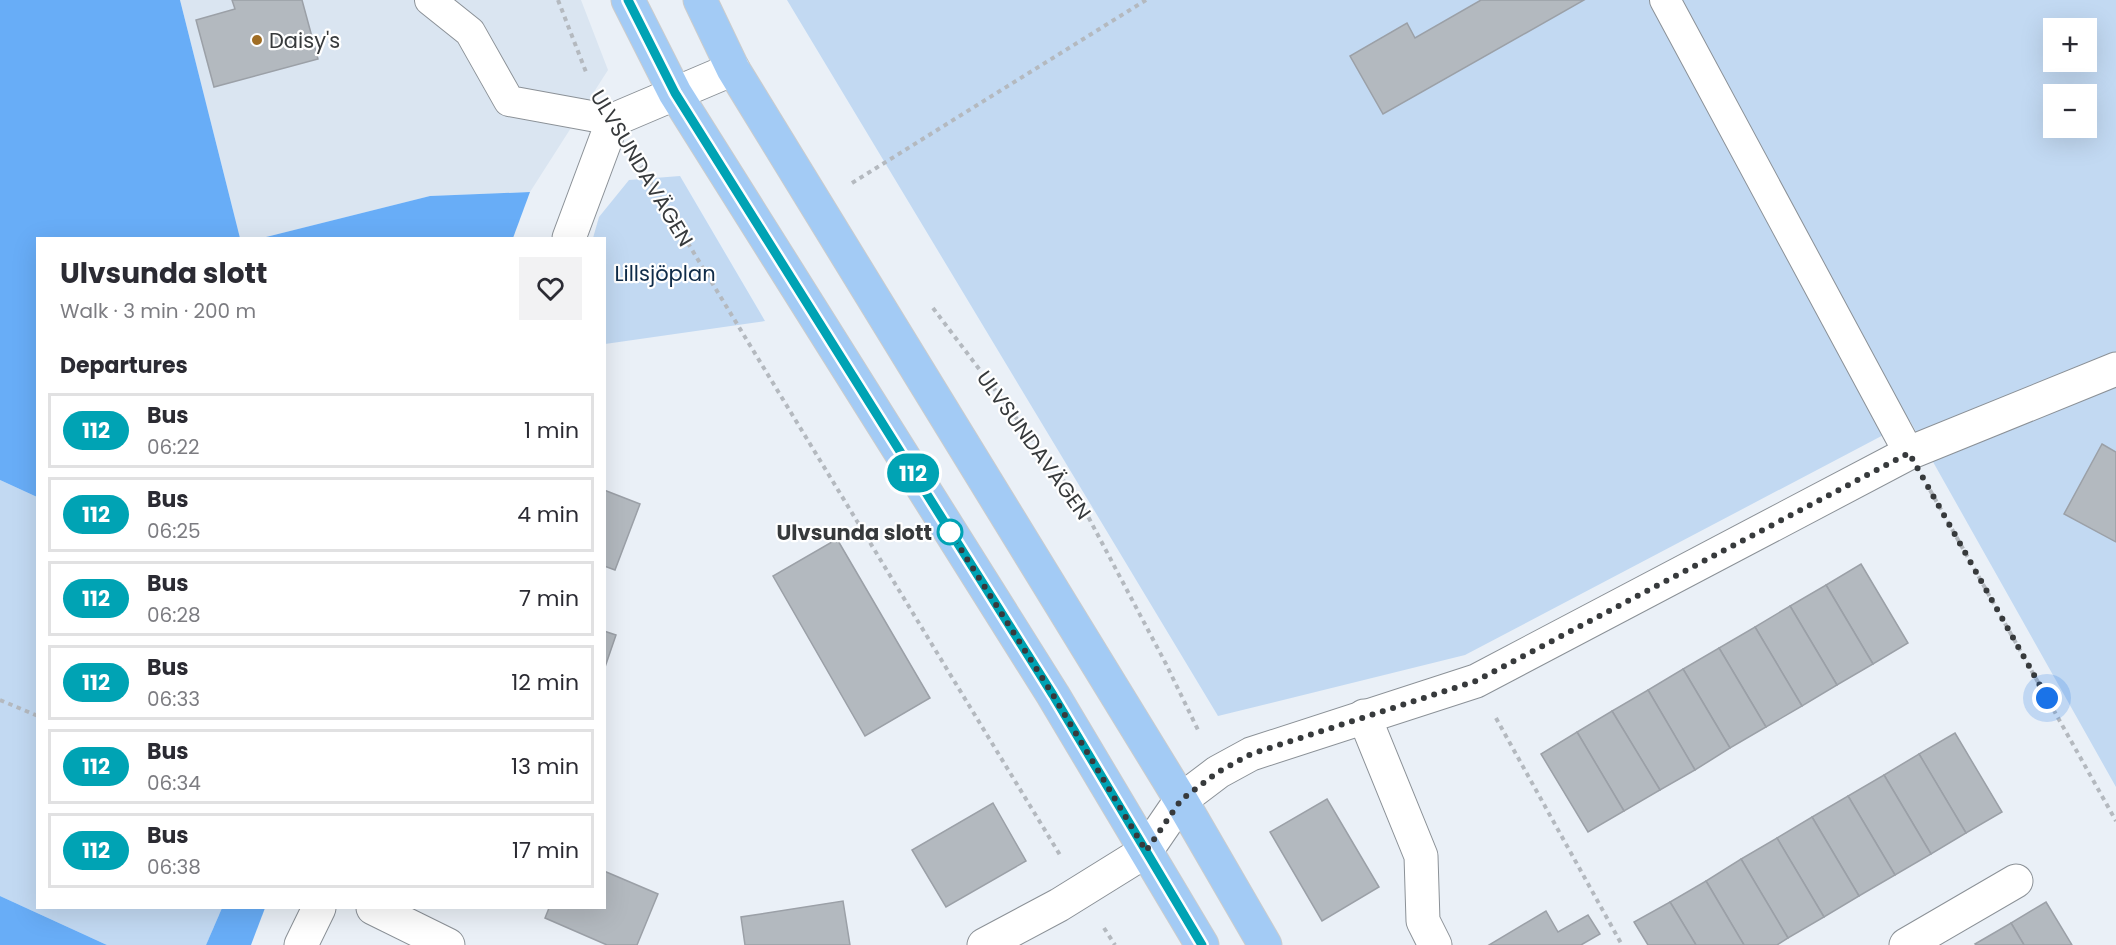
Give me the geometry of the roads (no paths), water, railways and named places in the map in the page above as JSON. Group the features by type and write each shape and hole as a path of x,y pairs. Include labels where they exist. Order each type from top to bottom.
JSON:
{"main road":[{"path":"628,0 675,93 1053,695 1202,945"},
{"path":"700,0 733,69 1181,800 1264,945"}],"street":[{"path":"569,237 613,120 733,69"},
{"path":"984,945 1082,891 1146,851 1181,800 1218,772 1251,754 1476,681 1909,453 2116,369"},
{"path":"1364,716 1421,856 1423,921 1435,945"},
{"path":"1906,945 2016,881"},
{"path":"301,945 319,909"},
{"path":"374,909 447,945"}],"lane":[{"path":"430,0 470,32 509,101 613,120"},
{"path":"1665,0 1909,453"}],"place":[{"name":"Daisy's","path":"257,40"},
{"name":"Ulvsunda slott","path":"950,532"}],"park label":[{"name":"Lillsjöplan","path":"665,273"}]}
